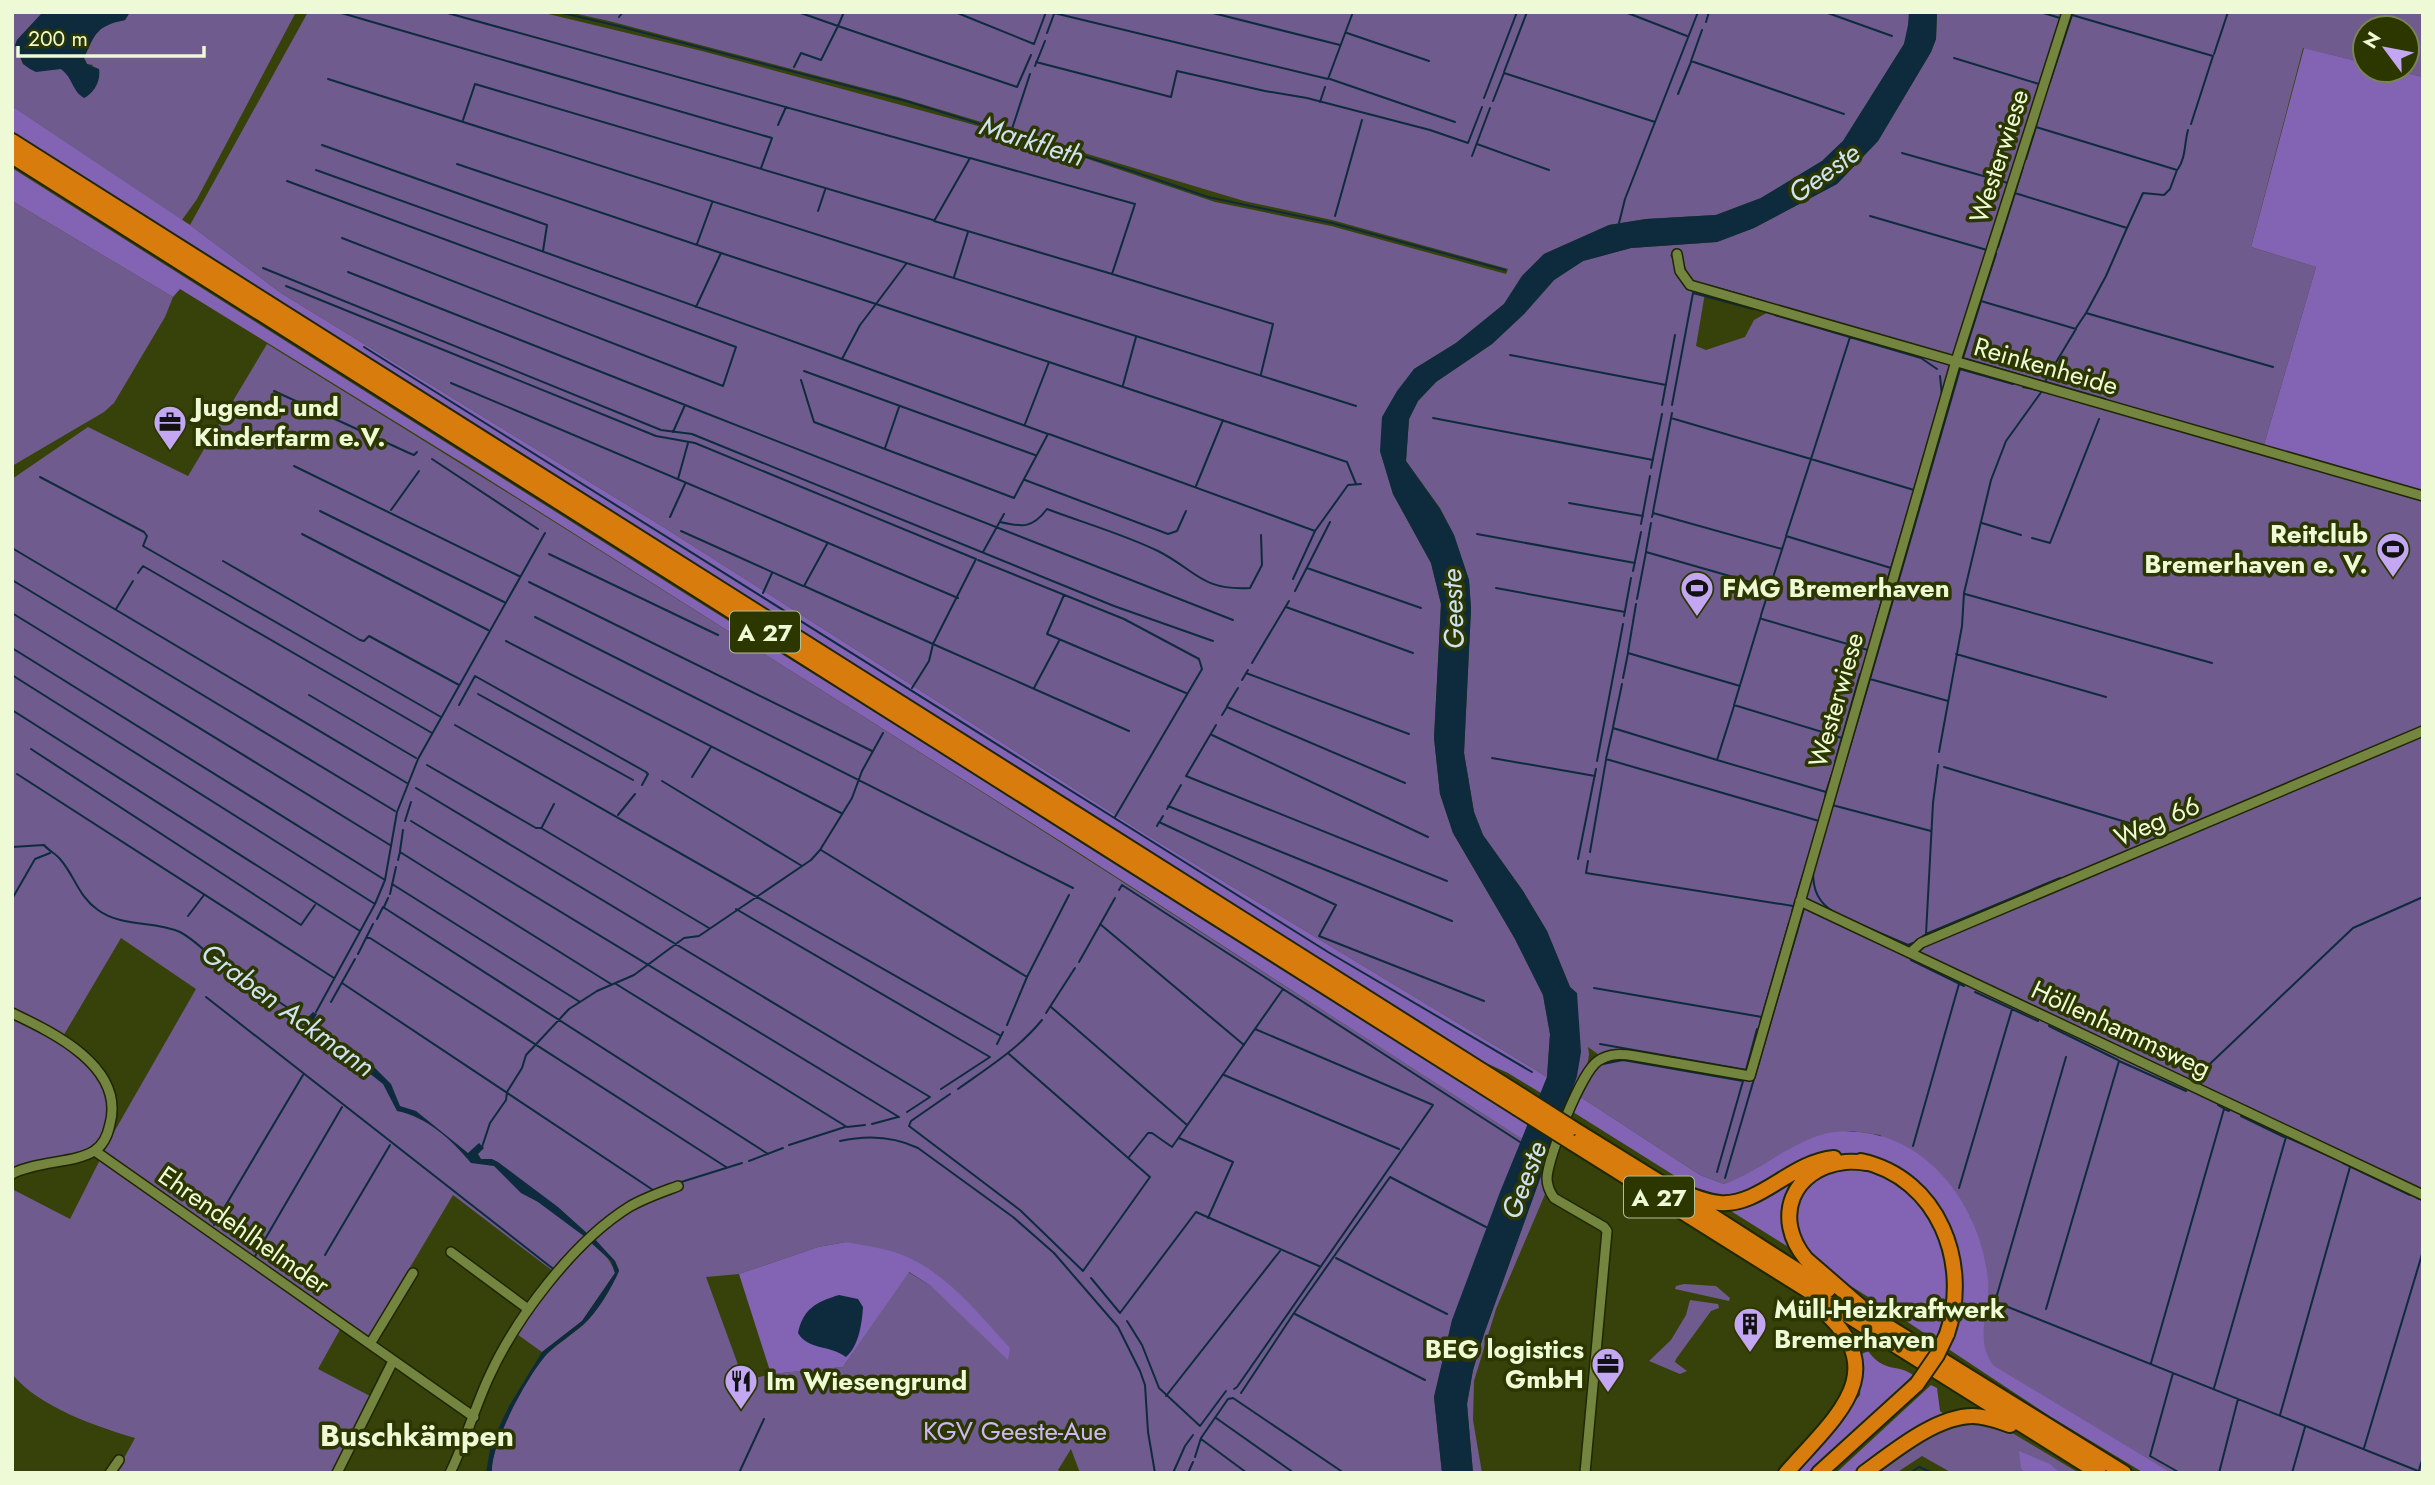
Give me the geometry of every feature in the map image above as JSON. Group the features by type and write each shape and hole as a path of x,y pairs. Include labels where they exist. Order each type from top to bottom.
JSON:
{"highway":[{"name":"A 27","path":"12,141 1572,1135 1748,1253 2099,1473"},
{"name":"A 27","path":"12,156 1520,1102"},
{"name":"A 27","path":"1572,1135 1663,1184 1802,1274 2124,1473"},
{"path":"1663,1184 1705,1200 1727,1203 1755,1194 1788,1174 1817,1161 1836,1158 1867,1163 1890,1171 1910,1185 1928,1204 1943,1227 1952,1253 1956,1280 1955,1308 1947,1334 1931,1365 1917,1384 1819,1473"},
{"path":"1867,1163 1846,1162 1813,1173 1794,1195 1788,1222 1793,1241 1806,1259 1874,1318"},
{"path":"1748,1253 1833,1320 1849,1341 1856,1359 1853,1386 1845,1403 1786,1473"},
{"path":"1864,1473 1926,1431 1956,1418 1982,1416 2033,1433"}],"street":[{"name":"Westerwiese","path":"1585,1473 1607,1231 1554,1198 1549,1191 1547,1175 1583,1079 1598,1061 1608,1056 1620,1054 1750,1076 1956,362 2067,12"},
{"name":"Reinkenheide","path":"1677,254 1680,271 1690,285 2423,496"},
{"name":"Weg 66","path":"1911,952 1921,943 2423,731"},
{"name":"Höllenhammsweg","path":"1800,901 2423,1195"},
{"path":"12,1013 34,1023 84,1056 103,1078 110,1095 111,1120 107,1135 95,1151 40,1164 12,1174"},
{"name":"Ehrendehlhelmder","path":"95,1151 474,1417"},
{"path":"450,1473 487,1380 528,1309 591,1237 631,1206 678,1186"},
{"path":"451,1252 528,1309"},
{"path":"370,1344 412,1273"},
{"path":"337,1473 393,1361"},
{"path":"110,1473 119,1460"}],"green space":[{"path":"12,12 43,12 16,44 28,67 37,70 61,69 72,79 74,87 93,65 87,64 84,58 98,32 108,25 125,20 130,12 296,12 197,199 182,220 12,106"},
{"path":"308,12 540,12 702,51 971,124 1088,159 1215,202 1331,226 1506,274 1508,269 1332,220 1244,201 898,97 569,12 1909,12 1904,44 1843,141 1822,161 1761,198 1716,215 1646,219 1609,225 1544,254 1522,276 1504,304 1456,343 1414,369 1380,451 1393,494 1431,563 1441,604 1434,738 1440,794 1453,833 1515,939 1543,995 1550,1034 1547,1077 1147,835 665,528 281,293 190,225"},
{"path":"1937,12 2423,12 2423,77 2421,14 2351,14 2351,60 2303,48 2251,247 2316,267 2263,448 1692,283 1682,253 1670,255 1684,283 1705,293 1696,346 1706,350 1745,337 1754,320 1770,311 2423,498 2423,1473 2172,1473 1994,1367 1987,1357 1982,1341 1988,1280 1970,1217 1880,1135 1852,1131 1825,1134 1800,1144 1745,1177 1724,1184 1700,1175 1579,1096 1584,1083 1606,1054 1599,1055 1588,1047 1587,1068 1544,1175 1546,1192 1496,1309 1474,1381 1473,1420 1482,1473 1473,1473 1467,1404 1473,1370 1577,1076 1577,994 1570,987 1547,931 1523,891 1483,835 1474,812 1464,753 1471,609 1469,580 1454,535 1440,508 1406,461 1409,419 1418,401 1436,382 1492,344 1524,314 1554,280 1583,261 1631,248 1717,242 1754,228 1837,184 1878,141 1936,39"},
{"path":"12,201 173,297 165,317 114,403 104,412 12,466"},
{"name":"KGV Geeste-Aue","path":"267,344 897,738 1522,1139 1452,1321 1434,1397 1442,1473 1080,1473 1071,1449 1058,1470 1062,1473 492,1473 497,1445 512,1409 532,1375 549,1352 594,1313 619,1270 615,1261 593,1238 615,1273 582,1321 542,1352 514,1332 558,1275 453,1195 365,1343 342,1326 318,1369 370,1396 332,1473 116,1473 135,1438 103,1428 52,1406 23,1386 12,1374 12,1189 70,1219 114,1132 196,989 121,938 62,1038 12,1011 12,479 88,427 188,476","holes":["846,1242 955,1290 931,1286 908,1272 843,1367 771,1374 744,1381 706,1277 739,1274 818,1247"]},
{"path":"12,1016 65,1046 84,1061 103,1088 107,1113 103,1134 98,1142 84,1152 39,1161 12,1170"},
{"path":"1676,1286 1716,1286 1730,1298 1729,1301 1675,1289"},
{"path":"1690,1300 1718,1304 1719,1308 1711,1311 1676,1359 1675,1362 1687,1371 1680,1374 1649,1361 1671,1340 1686,1315"},
{"path":"1981,1423 2009,1431 2079,1473 1952,1473 1922,1456 1896,1473 1879,1473 1938,1433 1962,1424"}],"shaded area":[{"path":"2304,48 2351,60 2351,84 2421,84 2423,77 2423,494 2263,448 2316,267 2251,247"},
{"path":"12,106 190,225 281,293 665,528 1147,835 1547,1077 1541,1093 1508,1073 1477,1059 12,132"},
{"path":"12,168 673,586 1529,1121 1522,1139 1087,858 469,467 180,289 173,297 12,201"},
{"path":"1579,1096 1700,1175 1724,1184 1749,1173 1798,1144 1829,1133 1866,1133 1891,1139 1913,1151 1933,1166 1950,1185 1965,1206 1976,1229 1988,1279 1985,1346 1994,1366 2172,1473 2144,1473 2051,1417 1897,1315 1573,1112"},
{"path":"846,1242 894,1252 928,1268 958,1292 1010,1348 1008,1360 931,1286 909,1272 843,1367 771,1374 739,1274 818,1247"},
{"path":"1868,1351 1885,1366 1913,1375 1881,1408 1807,1473 1798,1473 1860,1395 1862,1354"},
{"path":"1931,1385 1937,1388 1940,1411 1944,1414 1855,1473 1836,1473"},
{"path":"2019,1451 2050,1464 2060,1473 2025,1473 2021,1468"}],"water":[{"path":"43,12 130,12 125,20 103,28 91,42 84,58 87,64 99,69 99,78 88,96 84,98 77,92 61,69 36,72 23,64 15,45"},
{"name":"Geeste","path":"1909,12 1937,12 1936,39 1931,52 1878,141 1837,184 1754,228 1717,242 1631,248 1583,261 1554,280 1524,314 1492,344 1436,382 1418,401 1409,419 1406,461 1440,509 1454,535 1469,580 1471,609 1464,753 1474,812 1483,835 1523,891 1547,931 1570,987 1577,993 1581,1052 1577,1076 1473,1370 1467,1404 1473,1473 1442,1473 1434,1397 1452,1320 1547,1077 1550,1034 1543,995 1515,939 1453,833 1440,794 1434,738 1441,604 1431,563 1393,494 1380,451 1382,417 1414,369 1456,343 1504,304 1522,276 1544,254 1609,225 1646,219 1716,215 1761,198 1822,161 1843,141 1904,44"},
{"path":"313,1012 317,1014 313,1021 317,1026 371,1064 391,1084 400,1106 416,1111 468,1153 479,1143 484,1148 478,1154 481,1159 498,1162 558,1207 588,1234 585,1237 538,1202 521,1193 494,1166 471,1163 456,1146 429,1124 397,1111 383,1084 309,1026 308,1017"},
{"path":"593,1237 615,1261 619,1271 594,1313 541,1361 512,1409 497,1445 492,1473 486,1473 491,1444 509,1406 542,1352 582,1321 615,1273 611,1261 589,1241"},
{"path":"839,1295 858,1299 863,1307 857,1341 846,1357 807,1342 798,1333 807,1312"}],"waterway":[{"path":"338,12 772,138 761,168"},
{"path":"444,12 969,158"},
{"name":"Markfleth","path":"558,12 906,101 1208,197 1332,223 1505,270"},
{"path":"619,17 623,12"},
{"path":"794,67 801,53 821,60 838,26 798,12"},
{"path":"844,12 838,26 1017,87 1031,55"},
{"path":"955,12 1034,44 1046,12"},
{"path":"1209,12 1340,45"},
{"path":"1054,13 1328,79 1353,12"},
{"path":"1484,98 1517,12"},
{"path":"1504,72 1527,12"},
{"path":"1625,12 1687,36"},
{"path":"1655,122 1698,12"},
{"path":"1706,22 1709,12"},
{"path":"1825,12 1892,36"},
{"path":"2040,12 2060,18"},
{"path":"2214,54 2228,12"},
{"path":"1047,33 1054,14"},
{"path":"2050,82 2072,15 2213,56 2191,124"},
{"path":"1702,30 1691,61 1844,114"},
{"path":"1347,33 1429,61"},
{"path":"1035,66 1045,41"},
{"path":"1954,58 2039,84"},
{"path":"1036,62 1171,97 1177,71 1307,98 1430,130 1468,143 1482,107"},
{"path":"1678,94 1691,62"},
{"path":"1493,101 1504,73 1655,122 1625,199 1619,223"},
{"path":"1011,132 1030,74"},
{"path":"328,79 1356,406"},
{"path":"1330,79 1455,122"},
{"path":"463,120 475,84 933,220"},
{"path":"1320,102 1325,87"},
{"path":"2036,126 2046,91"},
{"path":"778,125 786,107"},
{"path":"1472,156 1490,108"},
{"path":"1335,216 1362,120"},
{"path":"2026,159 2036,127 2177,170 2170,189 2164,195 2143,193 2127,228"},
{"path":"2178,169 2184,155 2188,130"},
{"path":"1477,144 1549,170"},
{"path":"322,145 547,225 543,251"},
{"path":"1902,153 2008,183"},
{"path":"1112,274 934,221 970,158 1135,204 1112,274 1273,324 1261,374"},
{"path":"457,164 721,253 696,307"},
{"path":"2015,193 2023,167"},
{"path":"316,170 842,359"},
{"path":"287,181 736,347 723,386 342,238"},
{"path":"818,211 825,190"},
{"path":"1998,247 2015,193 2127,228 2086,313"},
{"path":"697,244 712,203"},
{"path":"1870,216 1987,250"},
{"path":"954,277 968,232"},
{"path":"721,253 876,304 860,325 842,359 1048,434 1014,498 814,422 801,380"},
{"path":"1981,300 1996,254"},
{"path":"906,264 876,304 1049,362"},
{"path":"263,268 661,430 692,434 1114,606 1213,641"},
{"path":"348,272 685,405 673,432"},
{"path":"1707,285 1766,302"},
{"path":"286,286 656,436 695,443 976,559 933,644 1129,731"},
{"path":"1672,405 1693,293 1753,309"},
{"path":"2048,376 2045,382 1963,358 1981,301 2076,329 2052,369"},
{"path":"2076,328 2086,313 2273,367"},
{"path":"1775,315 1921,358 1937,369"},
{"path":"1662,405 1675,335"},
{"path":"1123,385 1136,337"},
{"path":"1850,337 1811,459 1914,490 1924,455"},
{"path":"364,347 1328,952 1532,1072"},
{"path":"1510,355 1666,385"},
{"path":"1025,424 1049,362 1347,462 1356,484"},
{"path":"1870,679 1960,369 2013,384"},
{"path":"804,371 1035,455"},
{"path":"1940,376 1942,396"},
{"path":"2046,382 2105,399"},
{"path":"451,383 958,598"},
{"path":"1939,752 1962,626 1964,593 1991,480 2006,441 2042,391 2023,387"},
{"path":"274,391 409,453 414,455 417,452"},
{"path":"2043,391 2068,398"},
{"path":"685,405 1233,620"},
{"path":"885,448 899,407"},
{"path":"1653,512 1672,413"},
{"path":"1651,468 1662,414"},
{"path":"1433,418 1653,460"},
{"path":"1671,418 1811,459 1786,536 1891,568"},
{"path":"2032,538 2050,543 2099,419"},
{"path":"1196,486 1223,420"},
{"path":"1049,434 1315,531"},
{"path":"678,479 688,443"},
{"path":"432,459 538,529"},
{"path":"294,466 519,576"},
{"path":"391,510 419,471"},
{"path":"1641,524 1650,476"},
{"path":"40,477 144,532 147,536 143,546 441,717"},
{"path":"1025,480 1168,534 1177,531 1186,511"},
{"path":"670,517 685,484"},
{"path":"1293,579 1315,531 1348,485 1361,484"},
{"path":"1569,503 1643,516"},
{"path":"1888,578 1909,508"},
{"path":"1000,522 1026,525 1042,516 1047,509 1145,545 1209,583 1234,588 1250,588 1262,565 1261,535"},
{"path":"320,511 504,602"},
{"path":"1652,517 1653,513 1782,549"},
{"path":"983,552 1004,514"},
{"path":"1295,591 1330,522"},
{"path":"1646,551 1651,523"},
{"path":"1982,523 2021,535"},
{"path":"681,531 803,586"},
{"path":"1633,571 1641,532"},
{"path":"316,1012 375,904 385,880 397,812 418,759 545,533"},
{"path":"302,534 488,630"},
{"path":"1477,534 1635,563"},
{"path":"1761,615 1786,537"},
{"path":"827,544 804,586 933,644 929,661 912,688"},
{"path":"12,548 407,783"},
{"path":"1637,599 1646,552 1768,587"},
{"path":"549,554 718,635"},
{"path":"978,560 1124,619 1199,659 1202,669 1115,817"},
{"path":"223,561 360,640 364,641 369,636 459,685"},
{"path":"138,573 143,566 432,733"},
{"path":"1307,568 1421,608"},
{"path":"763,593 772,573"},
{"path":"1624,616 1631,578"},
{"path":"12,580 395,811"},
{"path":"116,609 133,581"},
{"path":"529,582 872,751"},
{"path":"1864,665 1886,585"},
{"path":"1496,588 1625,612"},
{"path":"1965,594 2212,663"},
{"path":"1064,595 1047,634 1186,693"},
{"path":"1252,663 1289,601"},
{"path":"1628,652 1636,604"},
{"path":"1286,607 1413,653"},
{"path":"12,613 390,845"},
{"path":"1761,616 1734,705 1842,738"},
{"path":"535,617 1073,888"},
{"path":"1762,619 1868,650"},
{"path":"1597,761 1623,624"},
{"path":"506,641 841,813"},
{"path":"1034,688 1059,641"},
{"path":"12,648 385,880"},
{"path":"1623,678 1628,653 1740,686"},
{"path":"1956,654 2106,697"},
{"path":"1242,680 1248,670"},
{"path":"1246,673 1409,734"},
{"path":"1835,762 1860,674"},
{"path":"12,675 375,904"},
{"path":"459,705 475,676 646,772 648,774 642,785"},
{"path":"1840,780 1870,679 1948,701"},
{"path":"1613,727 1622,684"},
{"path":"1227,706 1238,688"},
{"path":"478,694 633,780"},
{"path":"309,695 416,758"},
{"path":"1734,706 1717,760 1826,792 1833,771"},
{"path":"1222,715 1227,707 1405,783"},
{"path":"12,710 360,931"},
{"path":"455,725 1001,1036"},
{"path":"1216,725 1186,776 1447,881"},
{"path":"1717,760 1613,728 1606,759 1819,821"},
{"path":"482,1147 490,1123 506,1100 507,1092 522,1068 526,1055 569,1009 597,991 634,975 684,938 699,936 811,860 852,798 862,771 883,733"},
{"path":"1212,735 1428,837"},
{"path":"692,777 711,747"},
{"path":"31,749 301,925 315,905"},
{"path":"1492,758 1595,776"},
{"path":"1590,852 1606,760"},
{"path":"427,765 536,828 541,828 709,928"},
{"path":"1926,934 1933,803 1938,765"},
{"path":"1944,767 2152,830"},
{"path":"1578,859 1596,769"},
{"path":"17,774 334,978"},
{"path":"662,781 802,866"},
{"path":"1167,809 1181,785"},
{"path":"416,788 930,1097 907,1112"},
{"path":"1824,804 1826,792"},
{"path":"618,815 635,794"},
{"path":"405,821 411,802"},
{"path":"542,827 554,804"},
{"path":"1832,805 1931,831"},
{"path":"1168,806 1452,921"},
{"path":"1160,821 1163,816"},
{"path":"411,821 899,1117"},
{"path":"1157,826 1159,822 1336,905 1319,936 1484,1001"},
{"path":"400,851 403,830"},
{"path":"1797,894 1815,836"},
{"name":"Graben Ackmann","path":"12,847 44,845 65,865 86,899 98,910 128,922 160,926 180,932 218,961 308,1021"},
{"path":"821,850 1027,977"},
{"path":"398,860 400,852 611,984"},
{"path":"12,899 35,859 50,853"},
{"path":"1588,861 1586,873 1793,906"},
{"path":"390,894 396,867"},
{"path":"1813,871 1818,895 1824,905 1835,913"},
{"path":"1919,939 2060,878"},
{"path":"392,884 580,1002"},
{"name":"Geeste","path":"1119,890 1122,885 1520,1142"},
{"path":"188,916 204,895"},
{"path":"1007,1025 1027,977 1069,895"},
{"path":"2194,1079 2353,928 2423,897"},
{"path":"384,907 388,898"},
{"path":"1079,962 1115,898"},
{"path":"1792,912 1795,901"},
{"path":"377,919 383,907 768,1154"},
{"path":"1725,1178 1804,908 1868,938"},
{"path":"736,909 990,1057 941,1089"},
{"path":"1760,1023 1789,923"},
{"path":"358,954 373,924"},
{"path":"1100,924 1244,1045"},
{"path":"1859,924 1908,945 1913,943"},
{"path":"367,938 726,1167"},
{"path":"331,1002 355,959"},
{"path":"1911,960 1964,986"},
{"path":"1046,1013 1075,968"},
{"path":"342,983 653,1190"},
{"path":"616,984 847,1127 865,1125"},
{"path":"1913,1146 1959,984"},
{"path":"1594,988 1762,1017"},
{"path":"1129,1157 1148,1133 1172,1147 1283,989"},
{"path":"1975,992 2038,1021"},
{"path":"206,997 552,1268"},
{"path":"1051,1007 1187,1125"},
{"path":"1959,1188 2012,1009"},
{"path":"958,1089 1013,1049 1042,1020"},
{"path":"2049,1026 2118,1060"},
{"path":"1234,1389 1433,1105 1255,1029"},
{"path":"1600,1044 1746,1070 1757,1029"},
{"path":"997,1044 1003,1032"},
{"path":"950,1094 911,1121 909,1126 1020,1210 1083,1271 1150,1177 1009,1054"},
{"path":"1997,1295 2066,1057"},
{"path":"1603,1064 1623,1060 1743,1081 1717,1172"},
{"path":"2046,1309 2119,1061 2186,1091"},
{"path":"214,1225 303,1075"},
{"path":"1224,1075 1399,1149"},
{"path":"2218,1105 2223,1108"},
{"path":"254,1258 342,1107"},
{"path":"2151,1363 2224,1109 2229,1111"},
{"path":"2241,1116 2284,1137"},
{"path":"872,1124 898,1117"},
{"path":"789,1145 845,1127"},
{"path":"2214,1388 2286,1137 2336,1159"},
{"path":"840,1141 880,1138 918,1148 1013,1217 1054,1253 1118,1327 1140,1371 1145,1385 1148,1432 1155,1473"},
{"path":"1179,1138 1233,1162 1208,1218"},
{"path":"325,1255 390,1145"},
{"path":"749,1161 783,1148"},
{"path":"678,1183 742,1163"},
{"path":"2343,1163 2410,1195"},
{"path":"2280,1415 2350,1167"},
{"path":"1241,1393 1390,1177 1486,1227"},
{"path":"630,1202 640,1196"},
{"path":"2417,1198 2423,1200"},
{"path":"1091,1278 1120,1313 1196,1212 1319,1266"},
{"path":"1166,1396 1280,1251"},
{"path":"2364,1448 2423,1251"},
{"path":"1336,1258 1447,1314"},
{"path":"1993,1301 2423,1473"},
{"path":"1295,1314 1425,1380"},
{"path":"1127,1321 1142,1345 1159,1388 1200,1426 1226,1391"},
{"path":"2173,1373 2150,1456 2180,1473"},
{"path":"1195,1457 1201,1438 1228,1399 1233,1398 1344,1473"},
{"path":"2219,1473 2238,1399"},
{"path":"1216,1418 1294,1473"},
{"path":"739,1473 764,1419"},
{"path":"2292,1473 2305,1427"},
{"path":"1173,1473 1193,1435"},
{"path":"1201,1439 1247,1473"},
{"path":"2419,1470 2423,1457"},
{"path":"1188,1473 1193,1462"},
{"path":"1910,1473 1919,1467 1933,1473"}],"place":[{"name":"Jugend- und Kinderfarm e.V.","path":"170,452"},
{"name":"Reitclub Bremerhaven e. V.","path":"2393,579"},
{"name":"FMG Bremerhaven","path":"1697,618"},
{"name":"Müll-Heizkraftwerk Bremerhaven","path":"1750,1354"},
{"name":"BEG logistics GmbH","path":"1608,1394"},
{"name":"Im Wiesengrund","path":"741,1411"}],"district":[{"name":"Buschkämpen","path":"417,1435"}]}
